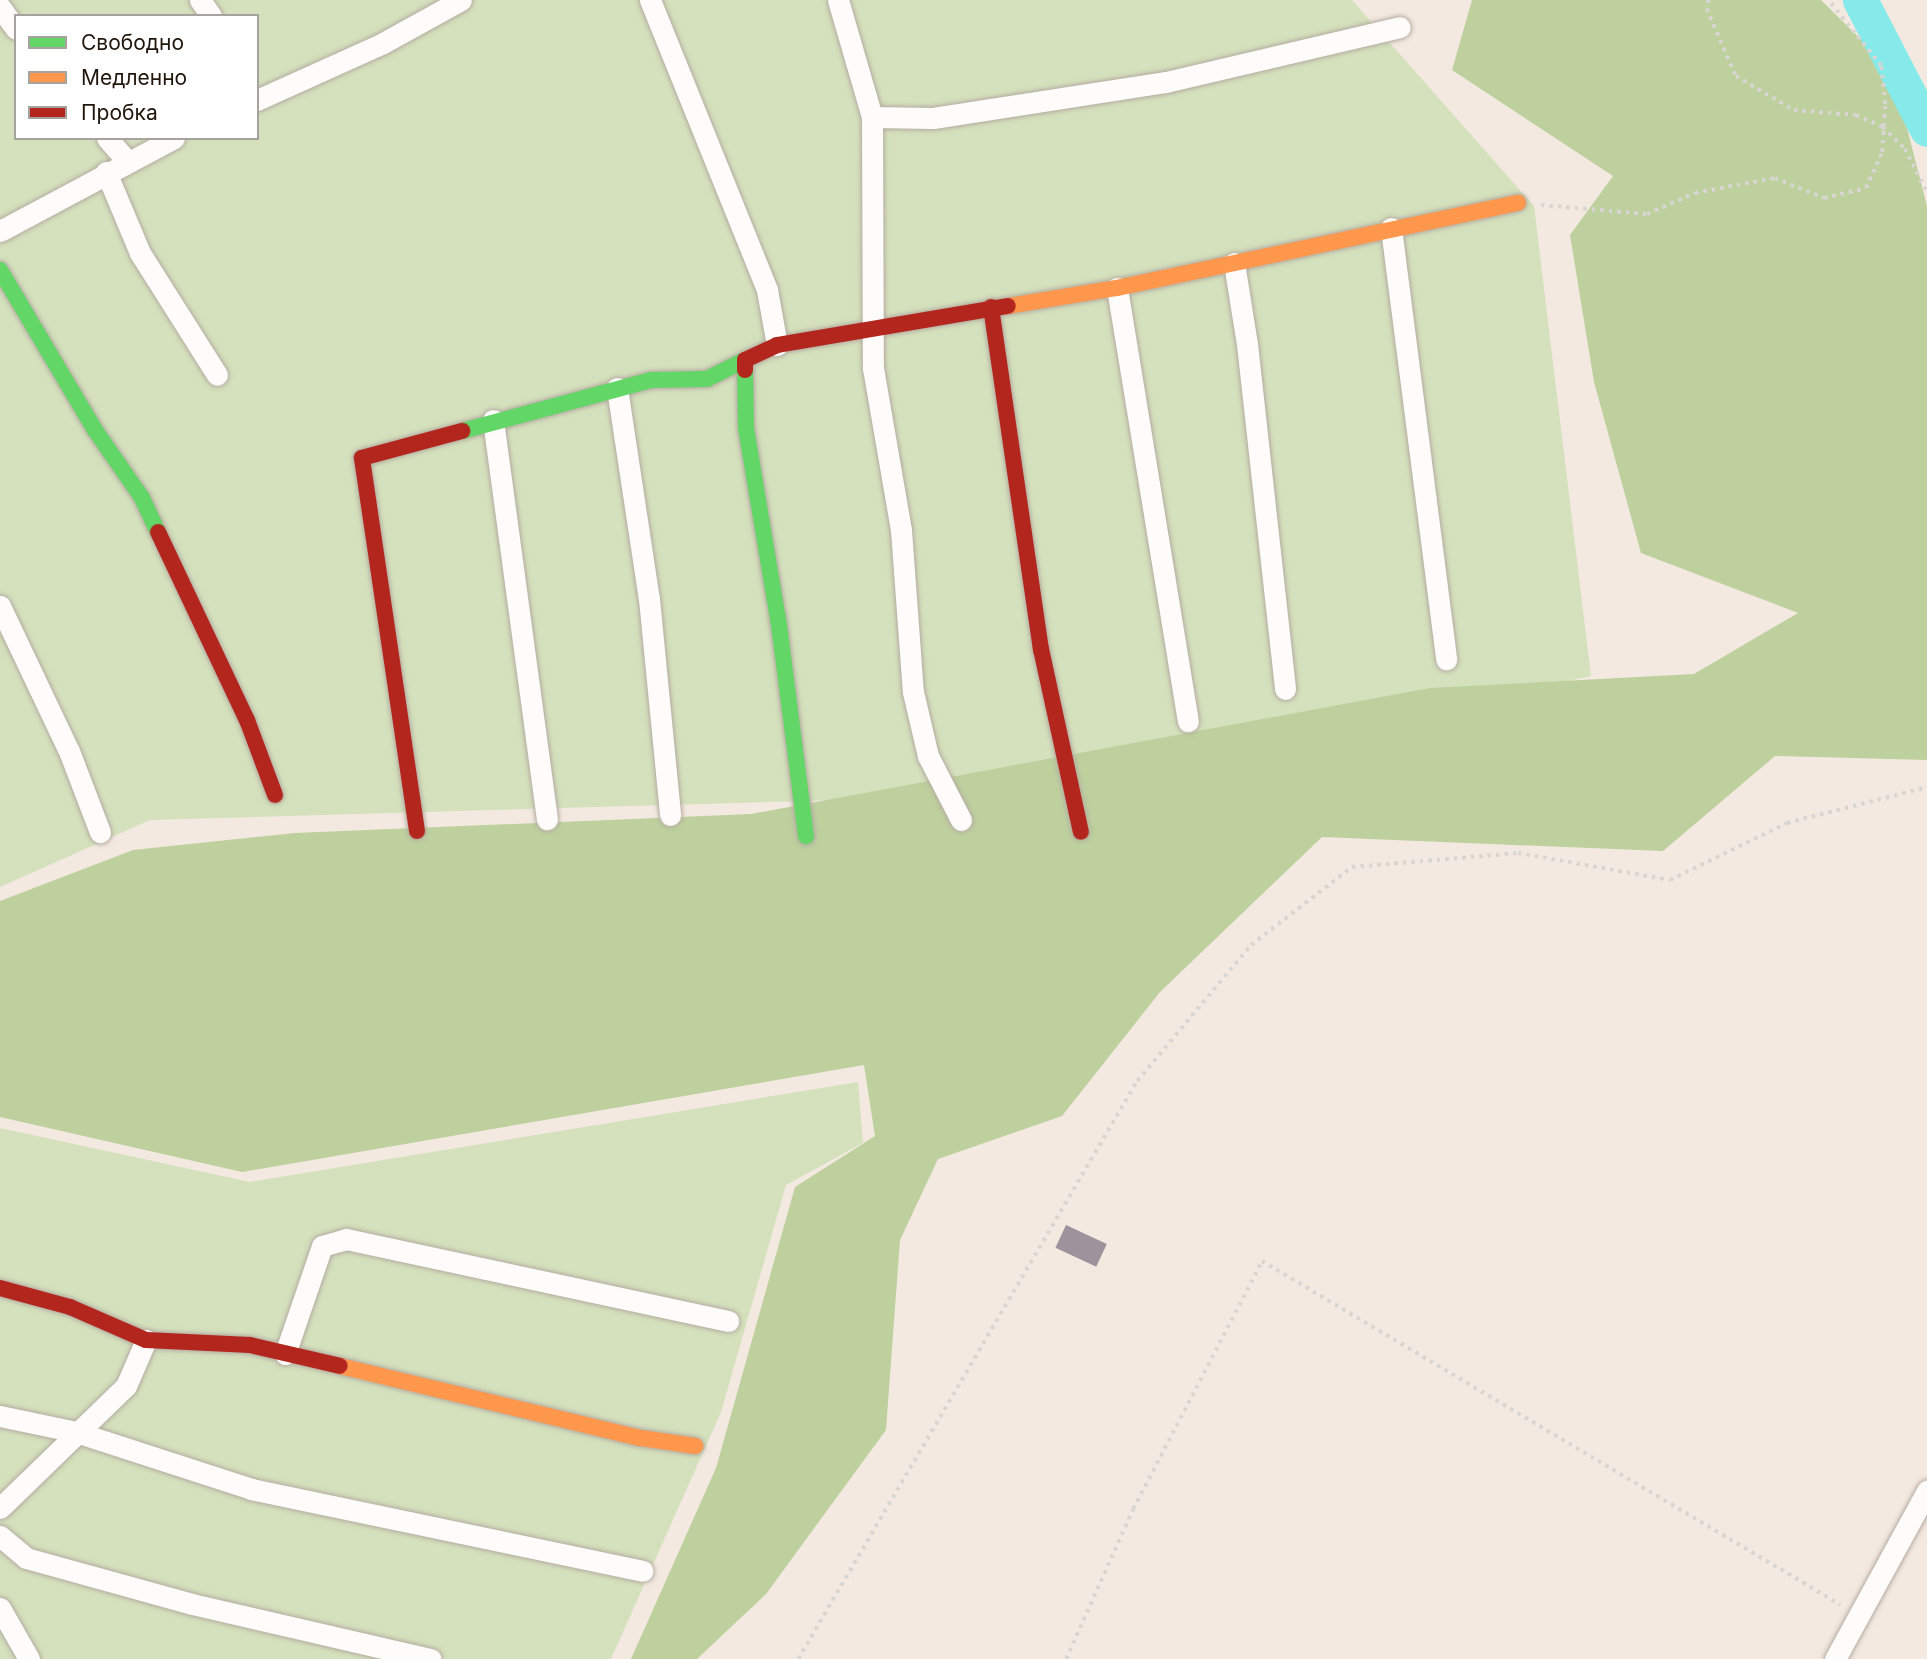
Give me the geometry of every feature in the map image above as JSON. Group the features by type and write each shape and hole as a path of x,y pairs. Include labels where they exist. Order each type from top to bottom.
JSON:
{"street":[{"path":"261,92 435,6 461,0"},
{"path":"650,0 767,290 777,345"},
{"path":"838,0 872,117 873,368 901,530 913,692 928,756 961,820"},
{"path":"0,7 14,26"},
{"path":"872,117 933,118 1166,82 1400,27"},
{"path":"109,140 127,161"},
{"path":"0,230 170,140"},
{"path":"106,172 140,253 217,374"},
{"path":"417,831 362,458 493,420 651,380 707,379 777,345 1117,288 1518,203"},
{"path":"1391,228 1446,660"},
{"path":"1234,263 1247,344 1285,689"},
{"path":"0,270 95,430 142,498 247,720 275,795"},
{"path":"1117,288 1188,722"},
{"path":"991,307 1041,649 1081,832"},
{"path":"745,360 746,428 777,612 806,836"},
{"path":"617,388 649,599 670,815"},
{"path":"493,420 547,820"},
{"path":"0,606 69,751 100,832"},
{"path":"285,1354 322,1246 346,1239 729,1321"},
{"path":"0,1288 71,1307 146,1340 250,1345 641,1437 695,1446"},
{"path":"0,1507 126,1386 146,1340"},
{"path":"0,1416 76,1432 251,1489 643,1571"},
{"path":"1835,1659 1927,1491"},
{"path":"0,1536 26,1558 192,1604 431,1659"},
{"path":"0,1608 29,1659"}],"path":[{"path":"1709,0 1707,9 1736,76 1794,110 1856,115 1883,127 1905,149 1927,192"},
{"path":"1518,203 1647,214 1695,193 1774,178 1824,198 1866,188 1882,152 1881,66 1828,0"},
{"path":"797,1659 1138,1081 1261,937 1352,867 1518,853 1670,880 1787,823 1927,788"},
{"path":"1066,1659 1133,1509 1262,1261 1858,1614"}],"green space":[{"path":"0,0 1352,0 1534,206 1591,676 1046,794 150,820 0,887"},
{"path":"1472,0 1821,0 1892,70 1927,206 1927,760 1775,756 1663,851 1322,837 1160,992 1062,1116 938,1159 900,1240 886,1430 766,1594 697,1659 631,1659 716,1468 795,1187 875,1136 864,1065 242,1172 0,1117 0,901 133,850 295,833 751,814 1430,688 1694,674 1798,613 1641,553 1594,382 1570,235 1613,176 1452,70"},
{"path":"858,1082 863,1143 786,1185 721,1412 611,1659 0,1659 0,1128 250,1182"}],"building":[{"path":"1066,1225 1107,1244 1096,1267 1055,1248"}],"waterway":[{"path":"1860,0 1927,129"}],"traffic: fast":[{"path":"0,270 95,430 142,498 158,532"},
{"path":"462,431 651,380 707,379 745,360"},
{"path":"745,370 746,428 779,625 806,836"}],"traffic: slow":[{"path":"1008,306 1117,288 1518,203"},
{"path":"340,1366 641,1438 695,1446"}],"traffic: jam":[{"path":"745,370 745,360 777,345 1008,306"},
{"path":"991,307 1041,649 1081,832"},
{"path":"417,831 362,458 462,431"},
{"path":"158,532 247,720 275,795"},
{"path":"0,1288 70,1307 146,1340 250,1345 340,1366"}]}
